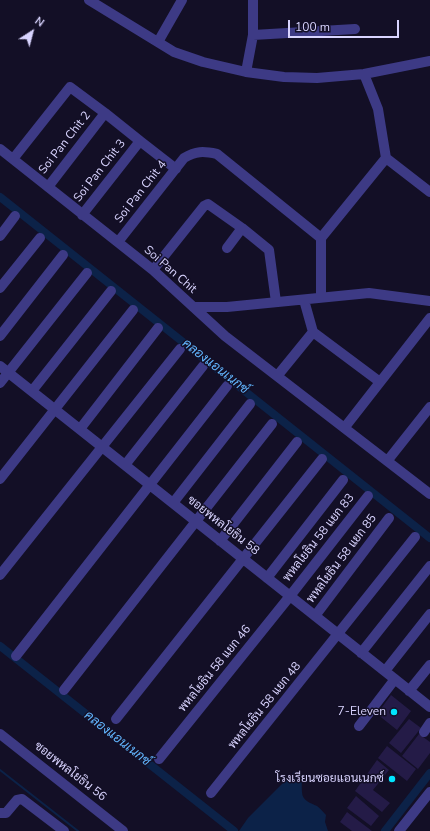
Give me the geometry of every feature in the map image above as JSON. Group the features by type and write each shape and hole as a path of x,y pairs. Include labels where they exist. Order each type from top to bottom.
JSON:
{"street":[{"path":"89,0 158,42 187,57 246,72 300,78 364,74 430,61"},
{"path":"158,42 182,0"},
{"path":"246,72 253,35 253,0"},
{"path":"253,35 355,29"},
{"path":"364,74 378,109 386,158 430,192"},
{"path":"13,159 70,86 106,113"},
{"name":"Soi Pan Chit 2","path":"48,187 106,113 140,141"},
{"name":"Soi Pan Chit 3","path":"82,215 140,141 176,169"},
{"name":"Soi Pan Chit","path":"0,149 153,270 194,307 227,307 369,293 430,300"},
{"name":"Soi Pan Chit 4","path":"118,242 184,158 195,152 205,151 217,154 321,238"},
{"path":"321,297 321,238 386,158"},
{"path":"153,270 204,206 208,204 213,206 269,250 276,302"},
{"path":"0,236 15,216"},
{"path":"227,248 242,228"},
{"path":"0,288 40,238"},
{"path":"0,336 63,254"},
{"path":"0,383 4,369 87,273"},
{"path":"32,391 110,291"},
{"path":"304,300 313,332 380,382"},
{"path":"194,307 226,336 430,494"},
{"path":"0,479 133,310"},
{"path":"345,427 430,318"},
{"path":"80,429 158,328"},
{"path":"278,375 313,332"},
{"path":"0,575 101,446 180,349"},
{"path":"125,465 203,366"},
{"name":"ซอยพหลโยธิน 58","path":"4,369 430,707"},
{"path":"16,656 227,386"},
{"path":"172,503 250,404"},
{"path":"388,460 430,407"},
{"path":"64,690 272,424"},
{"path":"220,540 297,442"},
{"path":"116,719 322,459"},
{"path":"267,578 343,480"},
{"name":"พหลโยธิน 58 แยก 83","path":"290,596 368,496"},
{"name":"พหลโยธิน 58 แยก 85","path":"315,616 390,518"},
{"name":"พหลโยธิน 58 แยก 48","path":"212,793 339,635 415,537"},
{"path":"361,653 430,566"},
{"name":"พหลโยธิน 58 แยก 46","path":"159,759 290,596"},
{"path":"385,671 430,614"},
{"path":"409,691 430,665"},
{"path":"359,726 395,679"},
{"path":"424,732 430,723"},
{"name":"ซอยพหลโยธิน 56","path":"0,734 123,831"},
{"path":"399,831 430,792"},
{"path":"0,813 6,813 17,800 22,799 64,831"}],"water":[{"path":"295,771 300,773 302,781 302,795 304,798 318,807 326,815 325,822 328,831 239,831 248,818"}],"building":[{"name":"7-Eleven","path":"391,695 411,711 397,730 377,714"},
{"path":"409,719 421,728 401,753 389,743"},
{"path":"419,734 430,742 430,753 418,769 402,756"},
{"path":"387,746 416,769 407,781 378,758"},
{"path":"377,760 389,770 373,790 390,803 382,812 355,791"},
{"path":"356,796 379,816 371,826 347,808"},
{"path":"347,812 372,831 352,831 340,822"}],"waterway":[{"name":"คลองแอนเนกซ์","path":"0,197 430,538"},
{"name":"คลองแอนเนกซ์","path":"0,646 234,831"},
{"path":"0,770 78,831"},
{"name":"คลองแอนเนกซ์","path":"385,831 430,773"}],"place":[{"name":"7-Eleven","path":"394,712"},
{"name":"โรงเรียนซอยแอนเนกซ์","path":"392,779"}]}
